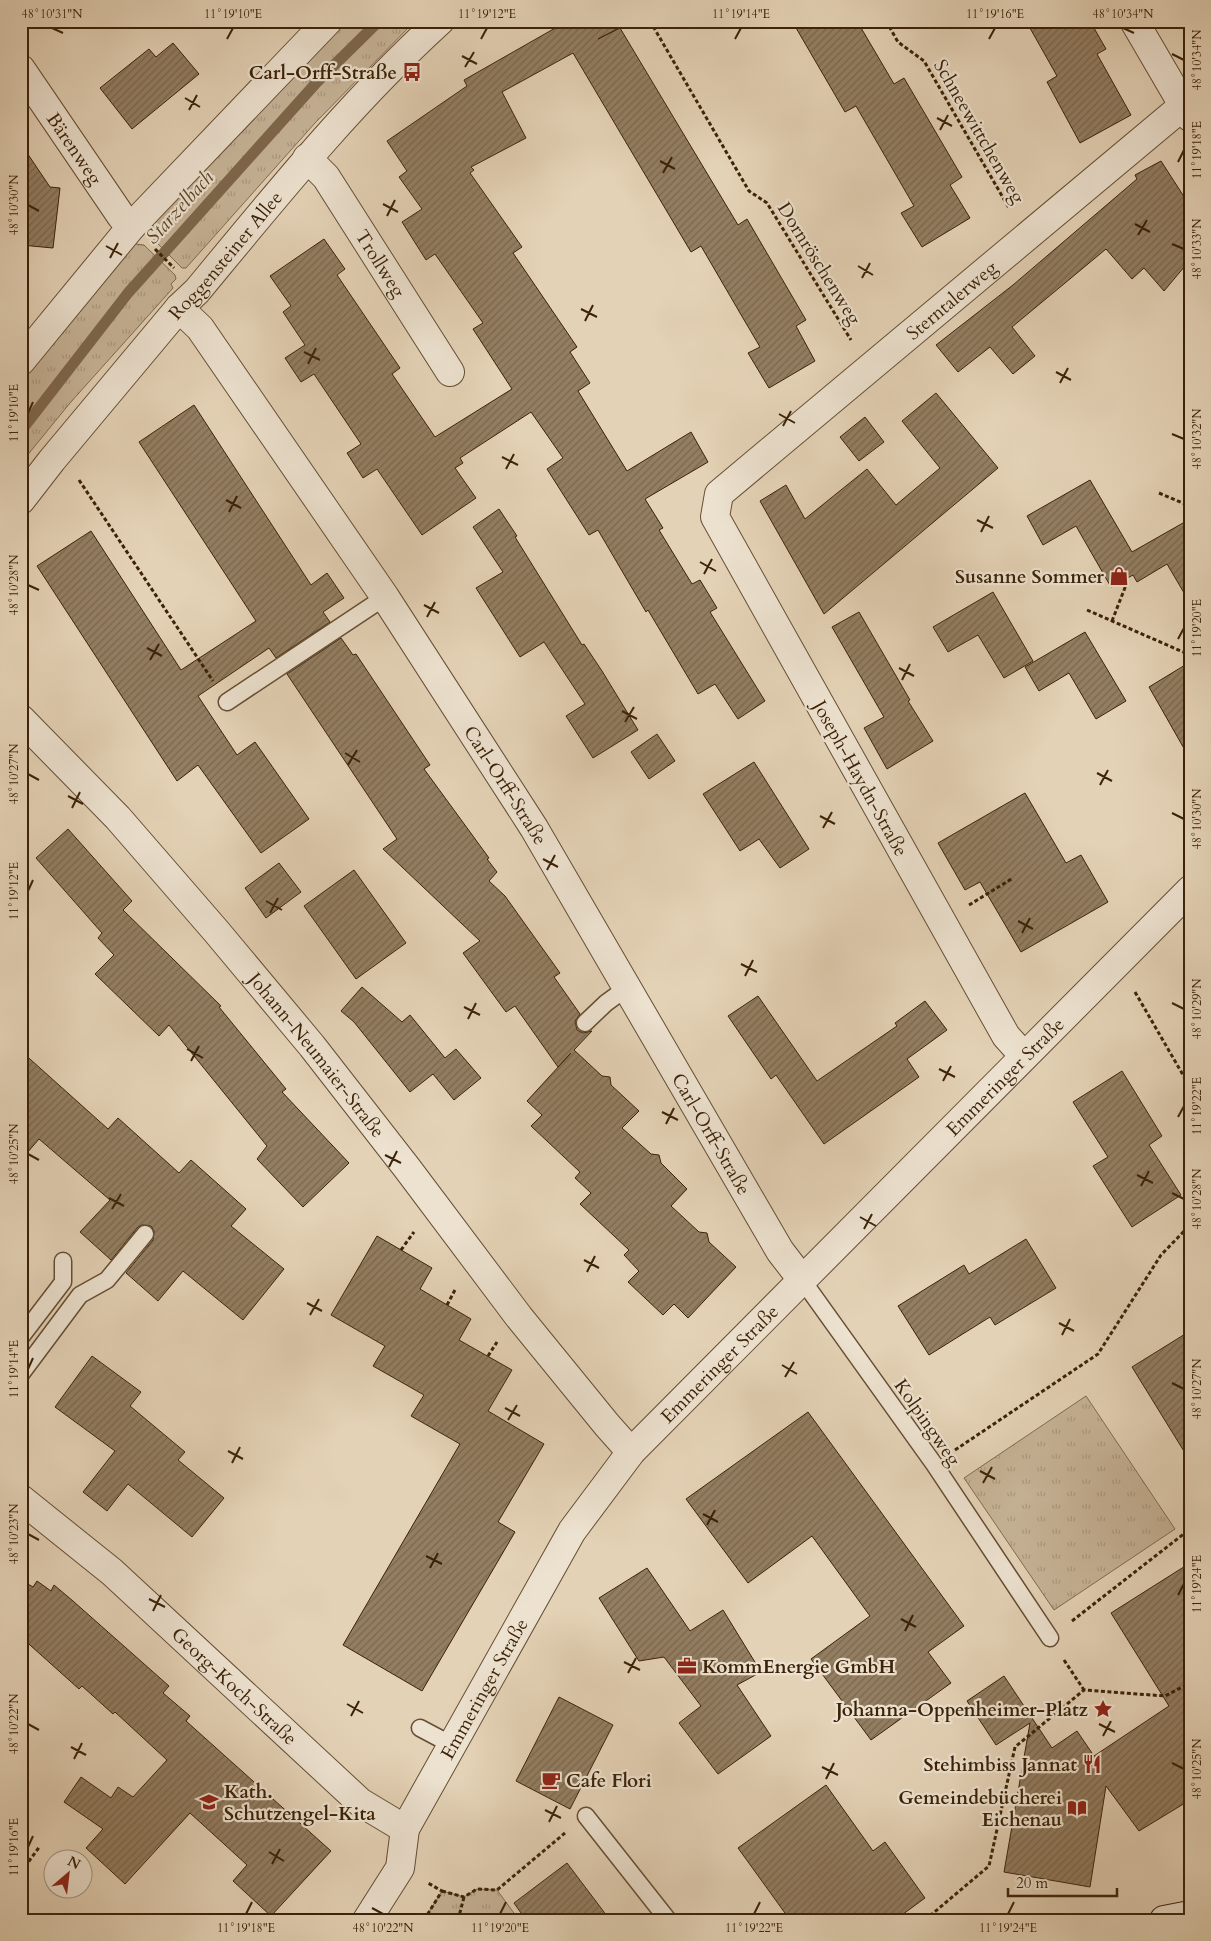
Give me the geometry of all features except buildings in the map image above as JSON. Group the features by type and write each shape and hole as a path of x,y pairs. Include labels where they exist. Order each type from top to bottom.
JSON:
{"street":[{"path":"21,361 131,227 328,21"},
{"name":"Roggensteiner Allee","path":"21,500 179,308 197,290 307,158 406,52 440,21"},
{"path":"1140,23 1186,112"},
{"name":"Bärenweg","path":"21,70 121,216 131,227"},
{"name":"Sterntalerweg","path":"719,494 1026,237 1186,112"},
{"name":"Trollweg","path":"307,158 326,177 450,372"},
{"name":"Carl-Orff-Straße","path":"179,308 200,328 385,597 534,828 780,1251 803,1281"},
{"name":"Joseph-Haydn-Straße","path":"719,494 715,517 1006,1036 1024,1056"},
{"name":"Johann-Neumaier-Straße","path":"21,719 118,818 312,1046 519,1316 631,1452"},
{"name":"Emmeringer Straße","path":"367,1920 400,1868 405,1828 572,1531 631,1452 1190,890"},
{"name":"Georg-Koch-Straße","path":"21,1499 112,1572 360,1802 405,1828"},
{"path":"1164,1920 1190,1915"}],"lane":[{"path":"227,702 385,597"},
{"path":"585,1023 606,1003 628,987"},
{"path":"21,1374 80,1295 107,1280 146,1234"},
{"path":"21,1337 63,1282 64,1261"},
{"name":"Kolpingweg","path":"803,1281 934,1464 1050,1638"},
{"path":"420,1728 452,1745"},
{"path":"586,1816 668,1920"}],"path":[{"name":"Dornröschenweg","path":"650,21 749,191 768,203 869,369"},
{"name":"Schneewittchenweg","path":"886,21 898,42 924,61 1026,237"},
{"path":"153,248 178,272"},
{"path":"52,460 79,480 227,702"},
{"path":"1160,493 1190,506"},
{"path":"1112,621 1126,585 1124,580"},
{"path":"1087,610 1190,654"},
{"path":"941,921 1013,878"},
{"path":"1118,963 1190,1087"},
{"path":"934,1464 1098,1354 1161,1255 1190,1225"},
{"path":"1184,1230 1190,1239"},
{"path":"1084,1690 1050,1638 1190,1530"},
{"path":"924,1920 989,1866 1015,1747 1084,1690 1165,1696 1190,1683"},
{"path":"458,1920 464,1897 476,1889 496,1890 586,1816"},
{"path":"21,1872 40,1846"},
{"path":"442,1891 464,1897"}],"green space":[{"path":"337,21 415,21 315,123 186,268 182,268 151,237 148,229 279,82"},
{"path":"135,244 144,245 175,275 176,279 171,284 173,288 70,403 21,463 21,382"},
{"path":"1086,1396 1175,1529 1054,1610 964,1478"},
{"path":"477,1889 497,1890 519,1920 424,1920 442,1891 464,1897"}],"waterway":[{"name":"Starzelbach","path":"21,431 128,293 317,82 379,21"}],"place":[{"name":"Carl-Orff-Straße","path":"412,72"},
{"name":"Susanne Sommer","path":"1119,576"},
{"name":"KommEnergie GmbH","path":"687,1666"},
{"name":"Johanna-Oppenheimer-Platz","path":"1103,1709"},
{"name":"Stehimbiss Jannat","path":"1092,1764"},
{"name":"Cafe Flori","path":"551,1780"},
{"name":"Kath. Schutzengel-Kita","path":"209,1802"},
{"name":"Gemeindebücherei Eichenau","path":"1077,1808"}]}
